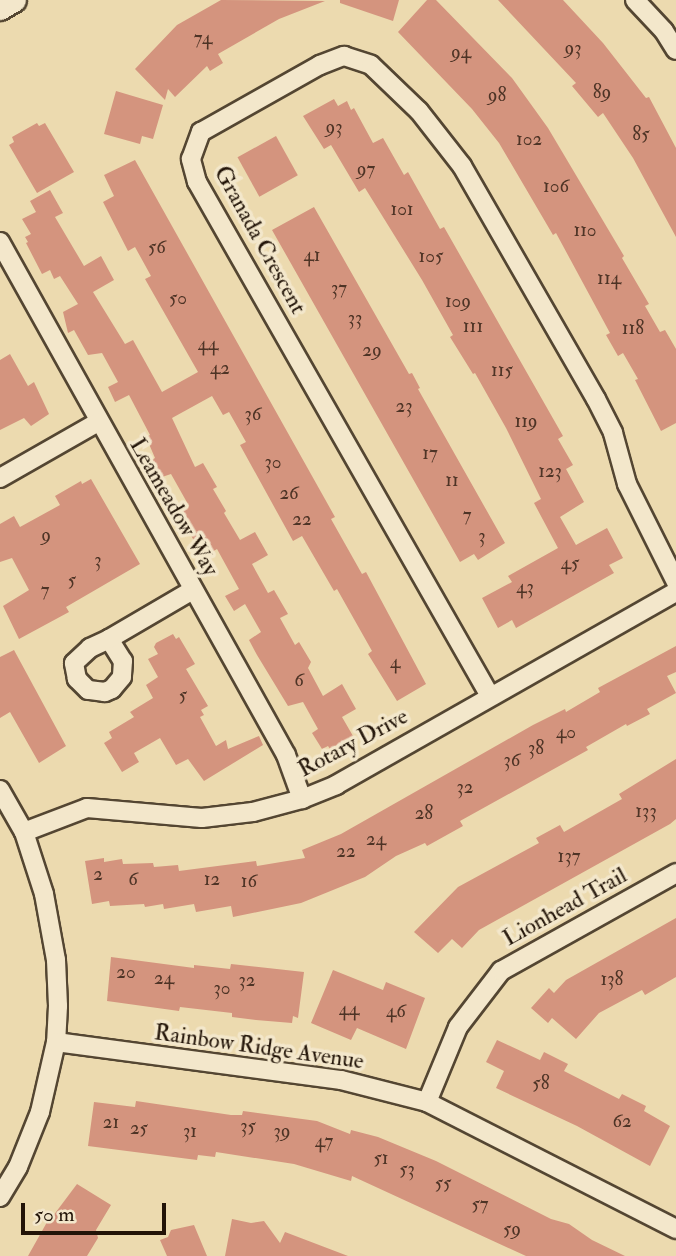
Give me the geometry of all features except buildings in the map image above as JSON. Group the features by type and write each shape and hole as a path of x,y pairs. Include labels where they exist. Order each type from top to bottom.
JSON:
{"main road":[{"path":"0,8 15,0"}],"street":[{"path":"635,0 664,31 676,50"},
{"name":"Granada Crescent","path":"490,696 197,182 191,159 201,132 320,65 344,56 371,65 419,111 462,166 596,399 613,433 631,495 676,582"},
{"name":"Leameadow Way","path":"0,242 286,755 302,799"},
{"path":"0,478 98,422"},
{"path":"109,639 193,590"},
{"name":"Rotary Drive","path":"24,832 88,808 202,818 253,812 302,799 336,785 676,592"},
{"path":"0,790 24,832 44,894 56,960 58,1006 56,1042 40,1112 18,1167 0,1197"},
{"name":"Lionhead Trail","path":"427,1102 458,1027 501,971 676,873"},
{"name":"Rainbow Ridge Avenue","path":"56,1042 341,1080 427,1102 676,1228"}]}
